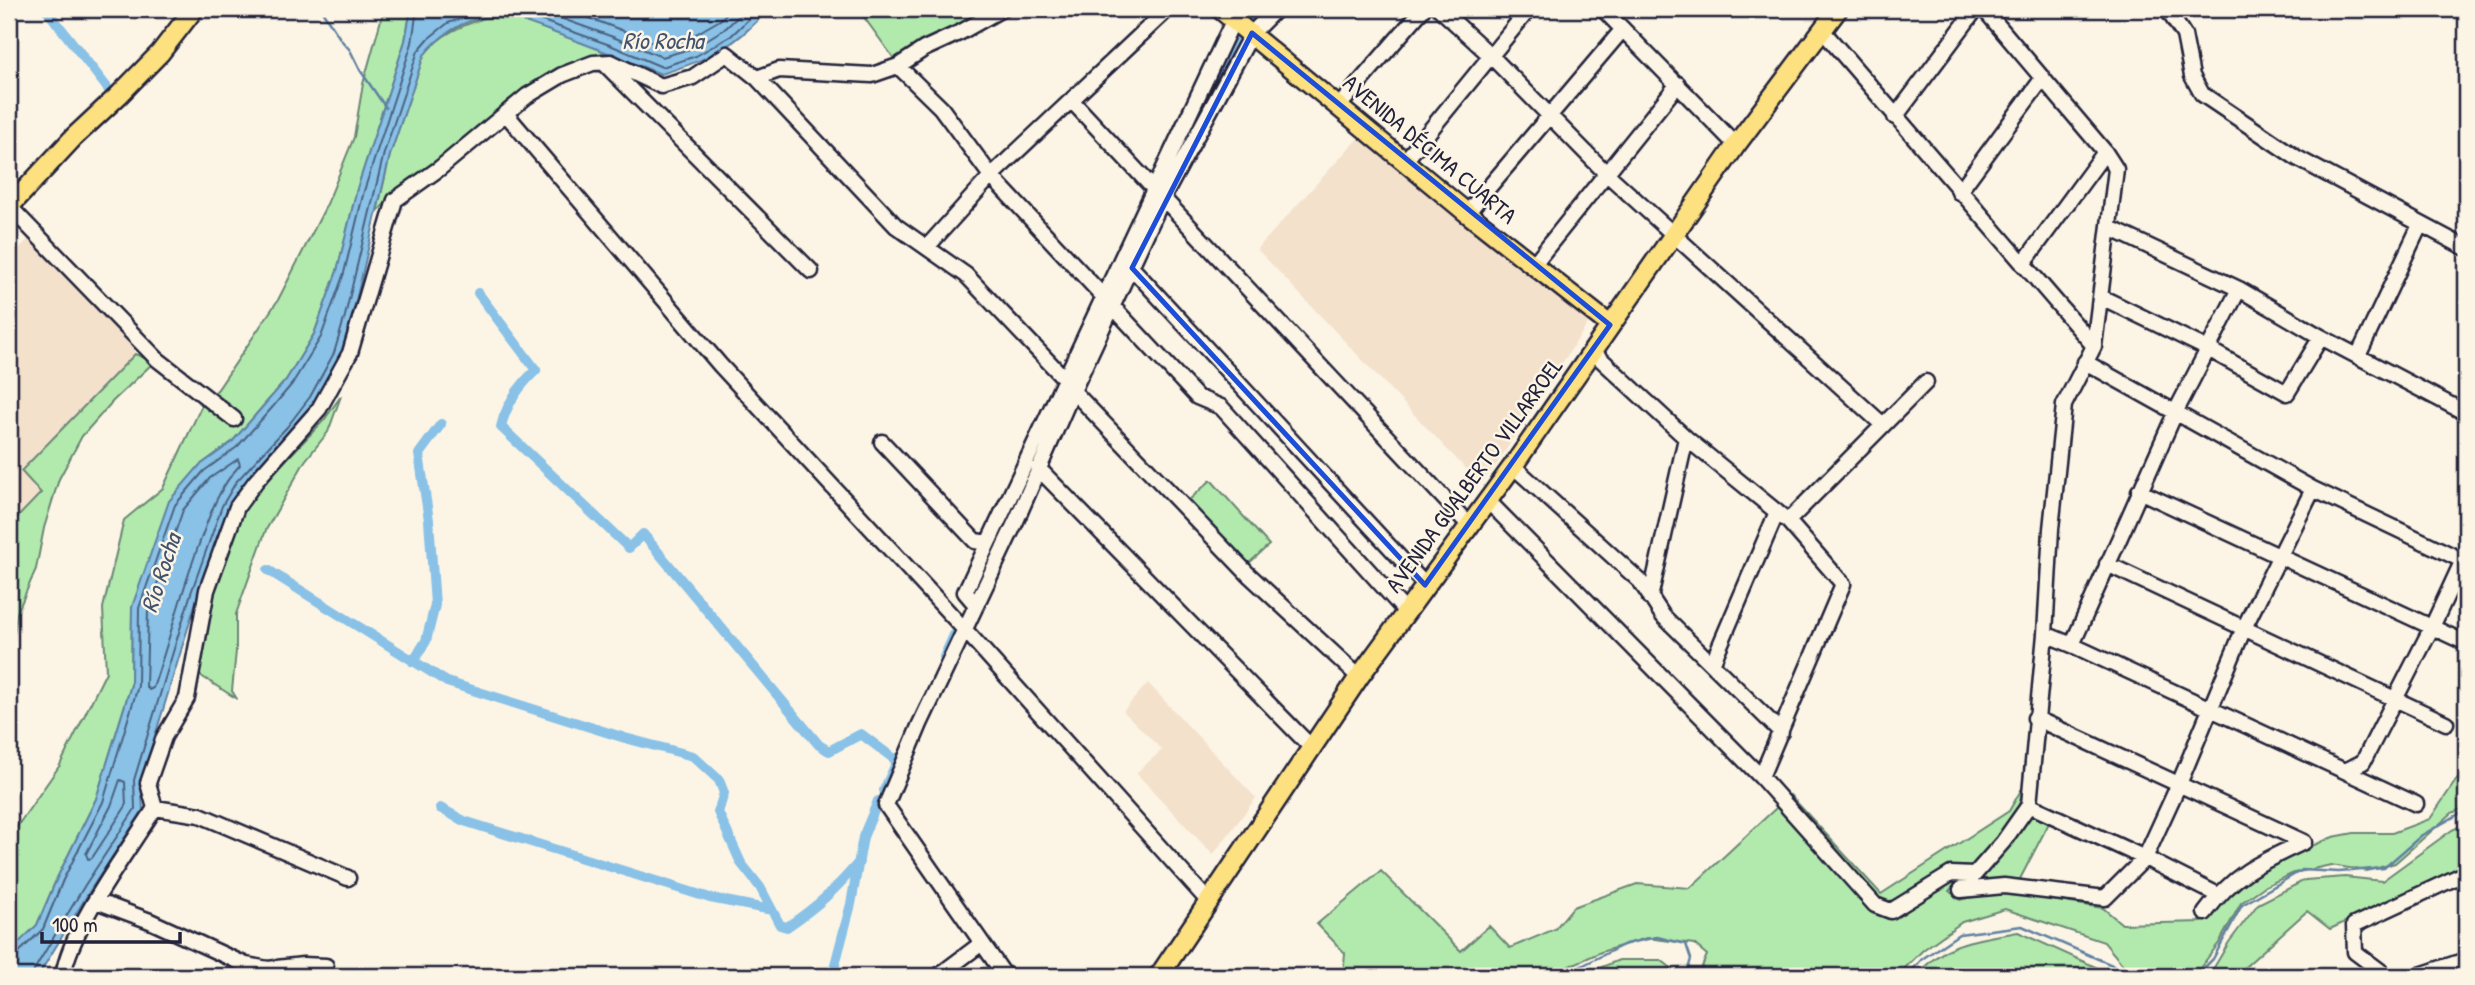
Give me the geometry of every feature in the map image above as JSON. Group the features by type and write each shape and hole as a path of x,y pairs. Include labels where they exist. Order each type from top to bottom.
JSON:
{"main road":[{"path":"9,207 74,137 160,53 194,9"},
{"name":"AVENIDA GUALBERTO VILLARROEL","path":"1159,976 1359,677 1513,466 1736,145 1838,9"},
{"name":"AVENIDA DÉCIMA CUARTA","path":"1227,14 1467,213 1610,325"}],"street":[{"path":"757,78 779,70 872,75 898,66 1002,9"},
{"path":"927,247 991,176 1168,9"},
{"path":"976,605 965,592 1069,385 1158,193 1252,33 1276,9"},
{"path":"1339,106 1423,9"},
{"path":"1440,9 1491,56 1606,173 1884,425"},
{"path":"1405,161 1529,9"},
{"path":"1603,9 1736,145"},
{"path":"1895,117 1976,9"},
{"path":"1984,9 2105,152 2116,169 2094,346 2064,405 2051,529 2045,634 2035,718 2029,805 2004,842 1961,890 2004,886 2105,898 2145,858 2244,628 2313,489"},
{"path":"2167,9 2184,35 2192,76 2202,94 2297,158 2466,248"},
{"path":"1109,301 1132,268 1227,14"},
{"path":"1467,213 1623,29"},
{"path":"1822,30 2094,346"},
{"path":"63,976 65,959 96,901 155,808 148,783 164,737 187,698 206,590 237,507 256,481 319,409 350,353 395,200 440,168 527,96 562,75 593,63 611,62 661,86 693,77 727,54 757,78 896,226 966,275 1248,574 1359,677"},
{"path":"604,63 811,271"},
{"path":"898,66 940,108 991,176 1197,397 1221,407 1406,611"},
{"path":"1959,192 2043,78"},
{"path":"1533,265 1678,84"},
{"path":"1073,101 1469,525"},
{"path":"506,114 720,365 965,630 1209,902"},
{"path":"2023,264 2105,152"},
{"path":"9,207 157,359 234,419"},
{"path":"2358,356 2420,225"},
{"path":"2110,228 2239,289 2321,337 2466,413"},
{"path":"1132,268 1425,585"},
{"path":"2072,645 2176,411 2239,289"},
{"path":"2101,298 2208,349 2287,393 2321,337"},
{"path":"1593,352 1686,438 1782,517 1843,584 1761,777"},
{"path":"2085,362 2313,489 2465,561 2363,762 2345,771"},
{"path":"1712,664 1782,517 1884,425 1926,382"},
{"path":"1005,976 886,805 920,724 1017,519 1069,385"},
{"path":"1650,598 1686,438"},
{"path":"883,442 975,541 988,543"},
{"path":"1513,466 1640,581 1663,617 1781,732"},
{"path":"1038,468 1313,749"},
{"path":"2139,491 2466,643"},
{"path":"1487,500 1761,777 1875,905 1891,911 1951,874 1974,874"},
{"path":"2107,564 2446,723"},
{"path":"2045,634 2416,804"},
{"path":"2035,718 2304,842 2251,867 2218,895 2205,913"},
{"path":"2029,805 2218,895"},
{"path":"155,808 200,815 348,878"},
{"path":"2387,976 2356,952 2354,925 2466,873"},
{"path":"96,901 150,921 246,965 268,969 303,965 327,966"},
{"path":"938,976 982,943"},
{"path":"2417,976 2466,960"}],"highlighted area":[{"path":"1252,33 1610,325 1425,585 1132,268"}],"shaded area":[{"path":"1359,137 1591,319 1496,465 1480,484 1257,249"},
{"path":"31,236 129,340 135,354 21,471 41,493 9,526 9,247 17,251"},
{"path":"1148,683 1256,798 1213,855 1136,773 1162,750 1123,711"}],"green space":[{"path":"384,9 411,9 405,41 357,189 337,271 314,334 286,380 232,442 199,466 132,607 131,685 96,799 37,925 9,956 9,838 60,765 106,672 103,608 124,520 163,488 201,407 218,389 278,300 327,204 354,137 363,84"},
{"path":"858,9 985,9 895,60"},
{"path":"487,17 520,20 607,51 556,72 514,98 377,212 390,155 424,55 445,36"},
{"path":"135,354 154,362 113,401 82,436 59,479 44,528 36,569 17,613 9,672 9,526 41,493 21,471"},
{"path":"341,396 328,432 305,461 266,530 236,614 232,691 237,699 198,674 218,577 245,503 324,420"},
{"path":"1211,480 1269,545 1247,565 1189,500"},
{"path":"2466,775 2466,807 2452,813 2395,863 2367,871 2331,865 2294,873 2265,886 2241,903 2219,943 2194,976 2132,976 2104,942 2005,909 1962,922 1923,950 1897,976 1698,976 1707,955 1694,944 1647,938 1601,952 1547,976 1343,976 1345,953 1317,924 1381,871 1461,951 1489,926 1510,948 1555,929 1573,907 1637,884 1690,888 1790,795 1881,894 2009,811 2024,785 2018,809 1989,848 1949,891 1960,900 1986,893 2019,895 2103,908 2122,924 2202,922 2236,888 2279,860 2333,837 2354,833 2392,833 2430,819 2459,776"},
{"path":"2031,814 2049,823 2020,879 1978,881"},
{"path":"2466,823 2466,866 2330,929 2307,911 2235,976 2209,976 2229,942 2258,904 2305,880 2345,877 2382,881 2452,830"},
{"path":"2018,932 2098,968 2107,976 1916,976 1927,964 1950,948"},
{"path":"1619,960 1661,960 1675,971 1674,976 1580,976"}],"water":[{"name":"Río Rocha","path":"411,9 610,9 621,12 657,9 768,9 732,43 707,57 661,74 531,24 496,17 460,25 444,35 424,55 390,155 341,356 316,401 293,431 241,486 228,509 198,595 141,782 143,810 38,976 9,976 11,950 37,925 96,799 131,685 132,607 169,501 199,466 232,442 286,380 314,334 337,271 357,189 405,41"}],"waterway":[{"path":"46,9 109,90"},
{"path":"321,9 386,108"},
{"path":"1251,22 1264,9"},
{"path":"1214,77 1231,44 1240,33"},
{"path":"478,293 536,370 514,396 501,427 629,548 643,534 819,745 829,751 861,734 897,761"},
{"path":"413,662 426,641 435,605 429,520 419,454 441,424"},
{"path":"1014,505 1032,466"},
{"path":"974,592 1008,520"},
{"path":"268,570 447,682 625,738 693,756 719,780 724,793 718,812 741,863 760,887 780,925 787,927 808,912 834,890 859,862"},
{"path":"944,657 954,635"},
{"path":"884,790 899,757"},
{"path":"832,976 851,904 863,837 878,801"},
{"path":"440,808 464,821 710,898 772,910"},
{"path":"2196,976 2213,959 2242,905 2302,870 2339,872 2384,868 2422,835 2466,810"},
{"path":"1907,976 1922,959 1959,934 2022,926 2112,965 2122,976"},
{"path":"1562,976 1625,944 1657,937 1686,944 1691,959 1686,976"}]}
